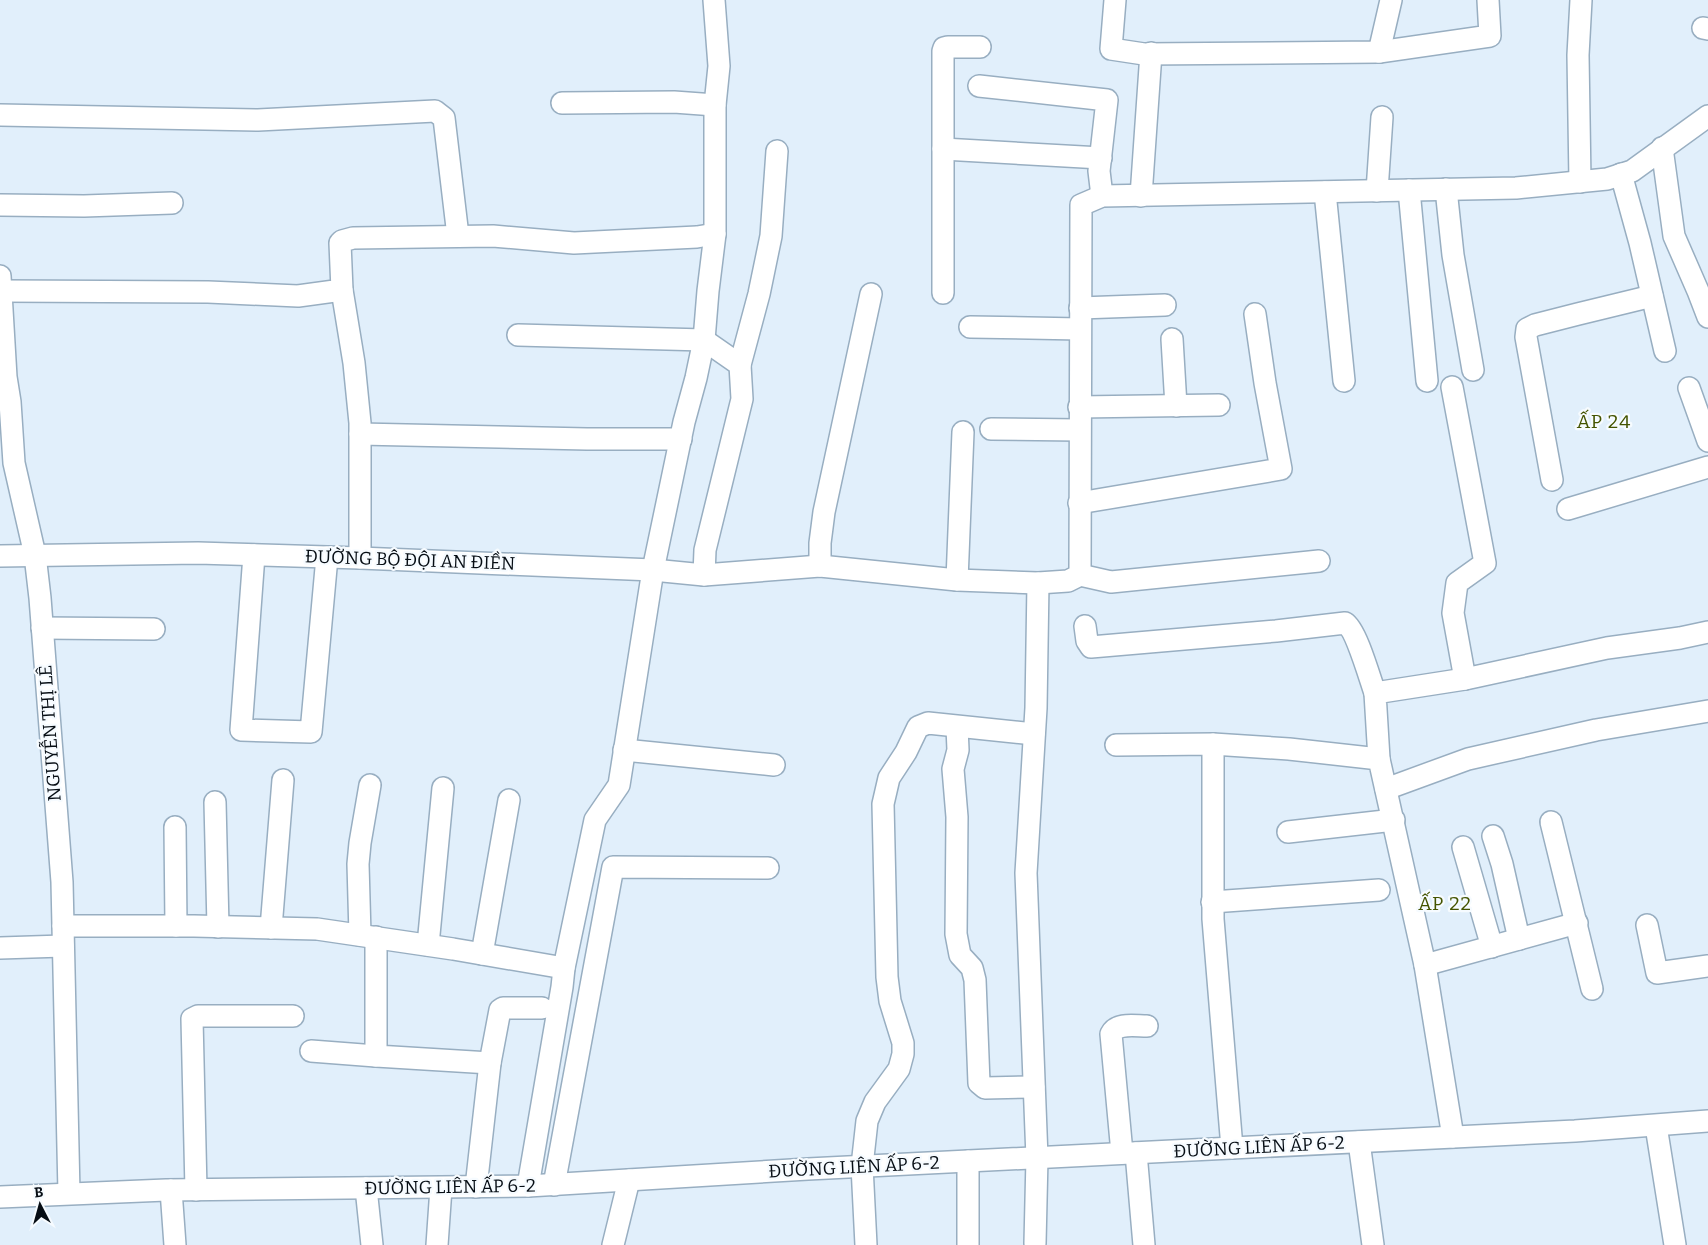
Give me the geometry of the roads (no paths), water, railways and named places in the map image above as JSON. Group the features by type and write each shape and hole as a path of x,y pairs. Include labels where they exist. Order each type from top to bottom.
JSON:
{"street":[{"path":"528,1186 564,968 595,820 618,785 653,570 704,340 715,234 715,105 719,66 714,0"},
{"path":"1114,0 1111,49 1151,53 1379,52 1490,36 1488,0"},
{"path":"1379,52 1391,0"},
{"path":"1580,182 1578,55 1581,0"},
{"path":"943,293 943,51 944,48 948,47 980,47"},
{"path":"1141,196 1151,53"},
{"path":"979,86 1107,100 1099,171 1102,196"},
{"path":"562,103 674,102 715,105"},
{"path":"0,115 258,120 435,111 444,118 458,236"},
{"path":"1319,561 1111,582 1080,575 1081,205 1102,196 1516,188 1607,179 1632,171 1708,116"},
{"path":"1377,191 1382,117"},
{"path":"1662,148 1674,236 1708,318"},
{"path":"943,149 1101,158"},
{"path":"704,575 705,550 742,398 740,365 759,294 771,236 777,151"},
{"path":"1621,174 1665,351"},
{"path":"1446,189 1453,255 1473,370"},
{"path":"1409,190 1427,381"},
{"path":"1325,192 1344,381"},
{"path":"0,205 84,206 172,203"},
{"path":"360,558 360,434 354,363 342,290 340,243 342,241 353,238 493,236 574,243 697,237 715,234"},
{"path":"0,284 298,296 342,290"},
{"name":"NGUYỄN THỊ LÊ","path":"0,284 8,475 35,556 61,872 69,1193"},
{"path":"820,566 820,543 824,512 871,294"},
{"path":"1552,480 1525,333 1527,329 1552,320 1652,296"},
{"path":"1080,308 1165,305"},
{"path":"1079,502 1281,469 1265,383 1255,314"},
{"path":"970,328 1080,329"},
{"path":"518,334 704,340 740,365"},
{"path":"1172,338 1176,406"},
{"path":"1452,387 1485,563 1458,584 1453,613 1465,679"},
{"path":"1689,388 1708,441"},
{"path":"1079,408 1219,405"},
{"path":"991,429 1079,430"},
{"path":"957,580 963,432"},
{"path":"360,434 681,439"},
{"path":"1568,510 1708,466"},
{"name":"ĐƯỜNG BỘ ĐỘI AN ĐIỀN","path":"0,556 198,553 653,570 704,575 820,566 957,580 1038,583 1068,581 1080,575"},
{"path":"254,555 241,730 311,732 327,557"},
{"path":"1035,1243 1037,1158 1026,873 1034,734 1038,583"},
{"path":"1085,626 1086,641 1091,647 1345,623 1349,625 1365,662 1374,693 1379,759 1425,965 1453,1137"},
{"path":"42,628 154,629"},
{"path":"1374,693 1465,679 1607,648 1680,638 1708,632"},
{"path":"1386,789 1468,759 1596,730 1708,711"},
{"path":"866,1245 862,1166 867,1121 869,1113 899,1069 903,1054 903,1043 890,1001 887,977 883,804 886,785 906,752 918,726 928,723 1034,734"},
{"path":"957,727 958,750 953,769 957,817 956,934 960,955 972,968 976,980 979,1083 985,1088 1034,1087"},
{"path":"1116,745 1213,744 1379,759"},
{"path":"1213,744 1212,902 1232,1148"},
{"path":"624,750 774,765"},
{"path":"271,928 283,780"},
{"path":"370,785 358,864 368,936 376,1056"},
{"path":"428,945 443,788"},
{"path":"482,954 509,800"},
{"path":"215,802 218,927"},
{"path":"1288,832 1394,820"},
{"path":"1551,822 1592,989"},
{"path":"175,827 176,926"},
{"path":"1493,836 1502,864 1519,939"},
{"path":"1463,847 1492,947"},
{"path":"554,1185 613,867 768,868"},
{"path":"1212,902 1379,890"},
{"path":"1425,965 1577,923"},
{"path":"1647,924 1657,973 1708,966"},
{"path":"0,948 63,936 176,926 317,929 428,945 564,968"},
{"path":"476,1187 490,1063 501,1009 542,1008"},
{"path":"196,1190 192,1019 198,1016 294,1016"},
{"path":"1144,1245 1111,1034 1115,1028 1120,1026 1147,1026"},
{"path":"311,1051 490,1063"},
{"name":"ĐƯỜNG LIÊN ẤP 6-2","path":"0,1196 171,1190 441,1188 554,1185 862,1166 1656,1126 1708,1121"},
{"path":"1656,1126 1675,1245"},
{"path":"1359,1142 1373,1245"},
{"path":"968,1161 968,1245"},
{"path":"613,1245 628,1180"},
{"path":"366,1188 372,1245"},
{"path":"437,1245 441,1188"},
{"path":"171,1190 175,1245"}],"district":[{"name":"ẤP 24","path":"1604,421"},
{"name":"ẤP 22","path":"1445,903"}]}
